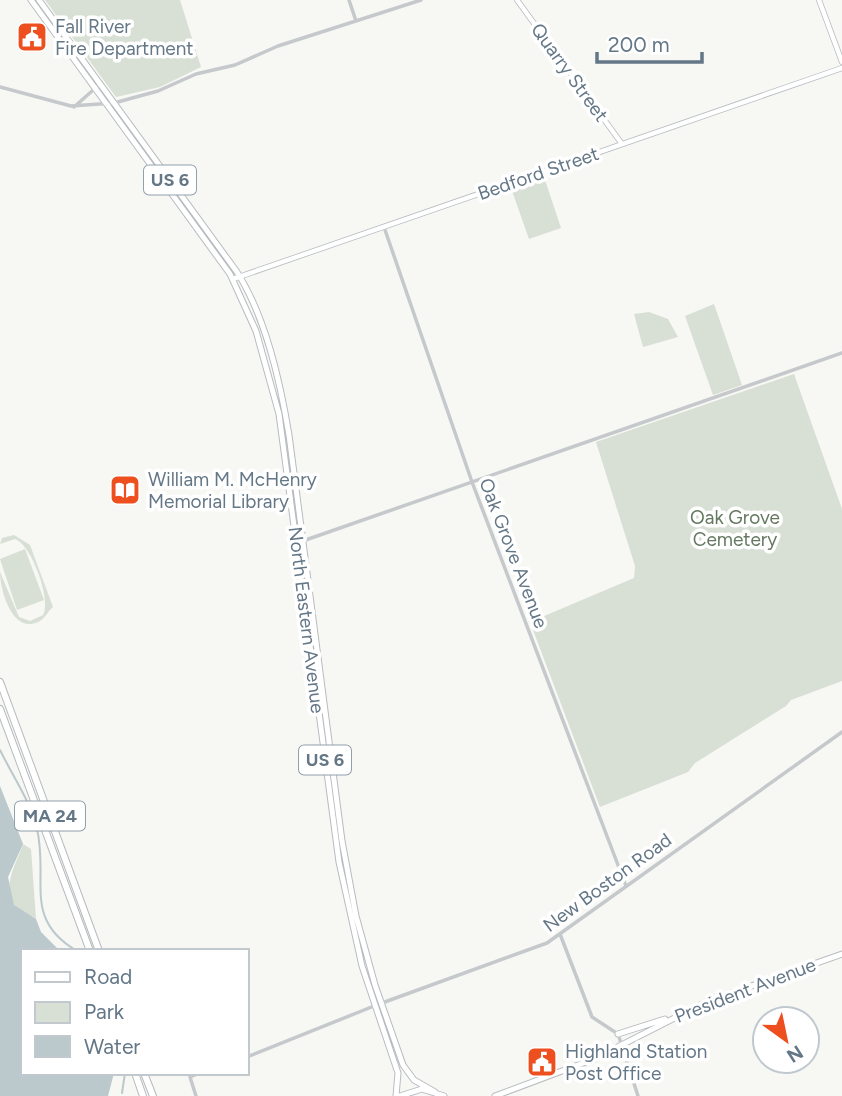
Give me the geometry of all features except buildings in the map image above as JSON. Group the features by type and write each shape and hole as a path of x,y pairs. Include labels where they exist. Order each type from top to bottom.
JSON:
{"highway":[{"name":"MA 24","path":"0,682 98,949"},
{"name":"MA 24","path":"0,709 89,949"},
{"path":"136,1075 143,1096"},
{"path":"145,1075 153,1096"}],"main road":[{"name":"US 6","path":"31,0 98,86"},
{"name":"US 6","path":"39,0 237,278"},
{"name":"Quarry Street","path":"517,0 622,144"},
{"path":"820,1 841,58 835,70"},
{"name":"Bedford Street","path":"237,278 842,68"},
{"name":"North Eastern Avenue","path":"237,278 256,331 274,395 300,542 345,861 378,1004"},
{"name":"President Avenue","path":"495,1096 580,1065 675,1016 842,954"},
{"name":"US 6","path":"378,1004 406,1070 417,1082 441,1094"},
{"name":"US 6","path":"378,1004 398,1073 398,1096"},
{"path":"618,1034 675,1016"},
{"path":"398,1096 418,1089 441,1094"}],"street":[{"path":"349,0 356,21"},
{"path":"0,87 74,107 110,103 158,91 196,74 235,65 278,46 421,0"},
{"path":"74,107 98,86"},
{"name":"Oak Grove Avenue","path":"384,227 472,482 626,886"},
{"path":"300,542 842,353"},
{"name":"New Boston Road","path":"248,1057 378,1004 539,946 560,934 842,732"},
{"path":"560,934 592,1017 618,1034 638,1096"},
{"path":"195,1075 190,1077 196,1096"}],"green space":[{"path":"45,0 180,0 201,67 160,87 116,97"},
{"path":"544,177 561,228 529,239 511,188"},
{"path":"714,304 742,385 713,395 685,316"},
{"path":"649,312 668,319 678,337 643,347 634,314"},
{"name":"Oak Grove Cemetery","path":"794,374 842,509 842,681 791,700 786,706 695,763 688,772 600,807 530,622 634,578 635,566 596,442"},
{"path":"14,535 30,545 53,607 40,621 29,624 21,622 9,608 1,580 0,572 19,617 30,621 43,615 45,598 42,586 27,551 15,539 0,544 2,538"},
{"path":"25,549 44,600 17,610 0,559"},
{"path":"23,844 31,849 36,919 16,907 9,891 11,875"}],"water":[{"path":"0,786 23,844 8,877 14,905 36,919 41,932 58,949 21,949 21,1075 113,1075 108,1096 0,1096"}],"waterway":[{"path":"0,750 26,799 37,829 43,912 49,926 60,939 74,949"},
{"path":"122,1093 125,1075"}],"place":[{"name":"Fall River Fire Department","path":"32,37"},
{"name":"William M. McHenry Memorial Library","path":"125,490"},
{"name":"Highland Station Post Office","path":"542,1062"}]}
